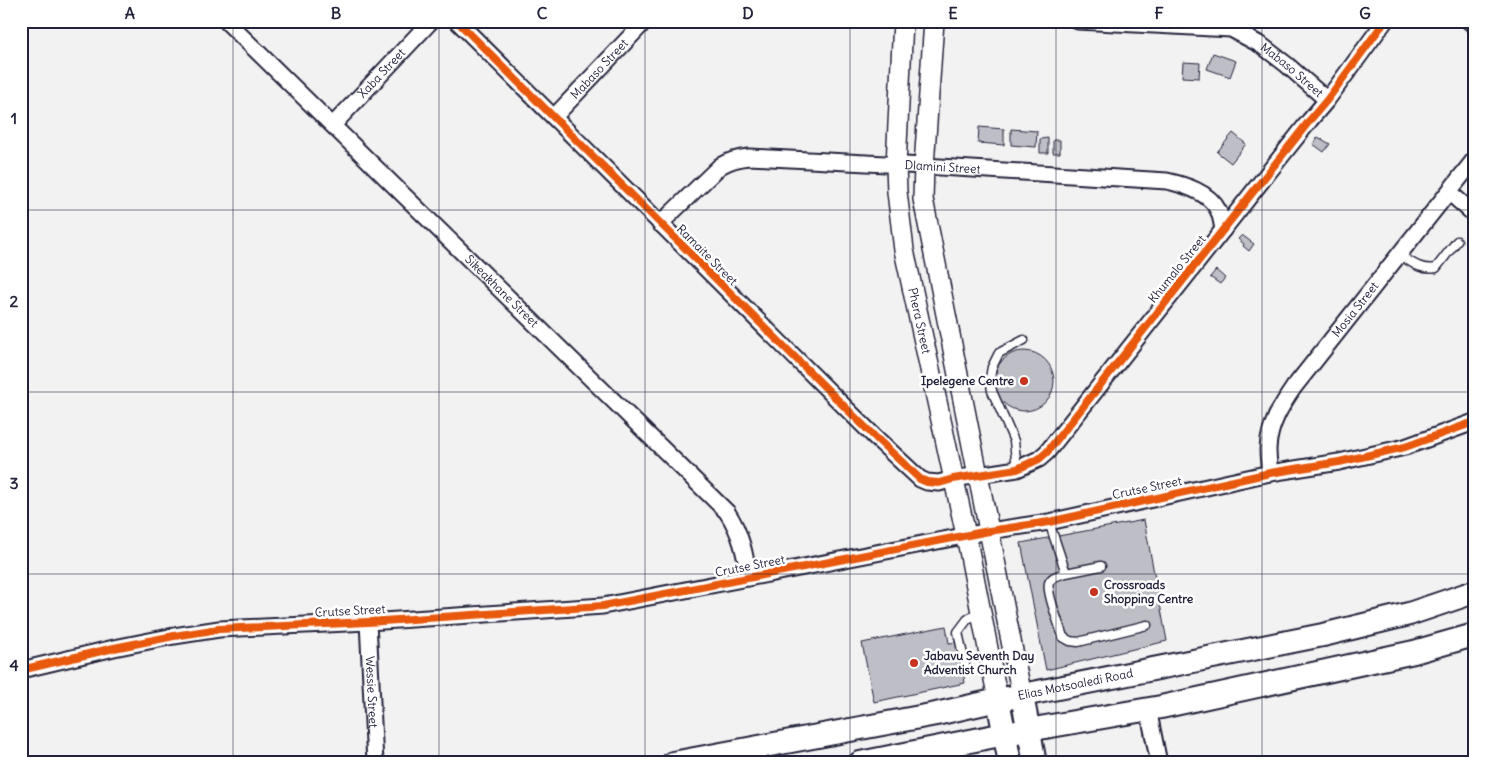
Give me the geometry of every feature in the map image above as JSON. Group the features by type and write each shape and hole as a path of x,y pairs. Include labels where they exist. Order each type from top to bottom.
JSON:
{"main road":[{"name":"Elias Motsoaledi Road","path":"673,763 936,714 1323,635 1409,614 1474,592"},
{"path":"860,763 953,751 1004,734 1148,709 1377,661 1474,635"},
{"path":"1022,696 1035,763"},
{"name":"Phera Street","path":"998,700 1010,763"},
{"path":"936,714 953,751"}],"street":[{"name":"Sikeakhane Street","path":"226,21 727,512 740,536 749,578"},
{"name":"Xaba Street","path":"333,126 431,21"},
{"name":"Ramaite Street","path":"457,21 660,224 920,479 939,484 953,479"},
{"name":"Mabaso Street","path":"554,117 645,21"},
{"name":"Phera Street","path":"903,21 896,165 897,192 904,250 966,535 998,700"},
{"path":"934,21 924,166 924,198 1022,696"},
{"name":"Mabaso Street","path":"1077,21 1230,30 1261,45 1327,100"},
{"name":"Khumalo Street","path":"953,479 1017,468 1039,459 1047,452 1327,100 1385,21"},
{"path":"1469,21 1474,25"},
{"name":"Dlamini Street","path":"660,224 720,166 727,161 749,157 1167,181 1190,187 1208,198 1219,212 1223,230"},
{"name":"Mosia Street","path":"1270,473 1268,450 1270,439 1275,419 1284,402 1474,160"},
{"path":"1449,192 1474,214"},
{"name":"Crutse Street","path":"21,670 114,648 219,629 368,622 603,606 966,535 1049,522 1270,473 1338,462 1405,447 1474,422"},
{"name":"Wessie Street","path":"368,622 375,763"},
{"path":"1148,709 1159,763"}],"lane":[{"path":"1400,255 1421,268 1436,268 1457,240"},
{"path":"1017,468 1014,441 992,391 990,378 992,367 999,352 1024,340"},
{"path":"1049,522 1066,574"},
{"path":"1101,566 1053,577 1049,583 1049,592 1063,637 1070,641 1078,642 1147,625"},
{"path":"966,669 958,632 967,620 980,610"}],"building":[{"path":"1213,53 1236,61 1230,77 1207,69"},
{"path":"1183,62 1200,63 1199,78 1182,77"},
{"path":"979,127 1004,129 1004,145 978,143"},
{"path":"1011,129 1037,131 1036,147 1011,145"},
{"path":"1233,133 1246,144 1231,163 1217,152"},
{"path":"1318,137 1330,144 1324,152 1313,144"},
{"path":"1048,138 1048,153 1040,153 1040,139"},
{"path":"1053,140 1060,140 1060,153 1053,153"},
{"path":"1242,235 1254,244 1249,251 1238,239"},
{"path":"1216,270 1225,278 1220,284 1210,277"},
{"name":"Ipelegene Centre","path":"1018,351 1030,351 1041,356 1049,364 1054,375 1052,393 1041,406 1030,411 1018,411 1007,406 999,398 994,387 994,375 999,364 1007,356"},
{"name":"Crossroads Shopping Centre","path":"1144,520 1167,641 1046,670 1021,543"},
{"name":"Jabavu Seventh Day Adventist Church","path":"946,626 949,643 958,642 965,683 874,702 862,643"}],"cycle path":[{"path":"457,21 876,438 920,479 939,483 1017,469 1039,459 1047,452 1327,100 1385,21"},
{"path":"21,670 114,648 219,629 368,622 603,606 989,531 1049,522 1270,473 1339,462 1405,447 1474,422"}],"place":[{"name":"Ipelegene Centre","path":"1024,381"},
{"name":"Crossroads Shopping Centre","path":"1094,592"},
{"name":"Jabavu Seventh Day Adventist Church","path":"914,663"}]}
